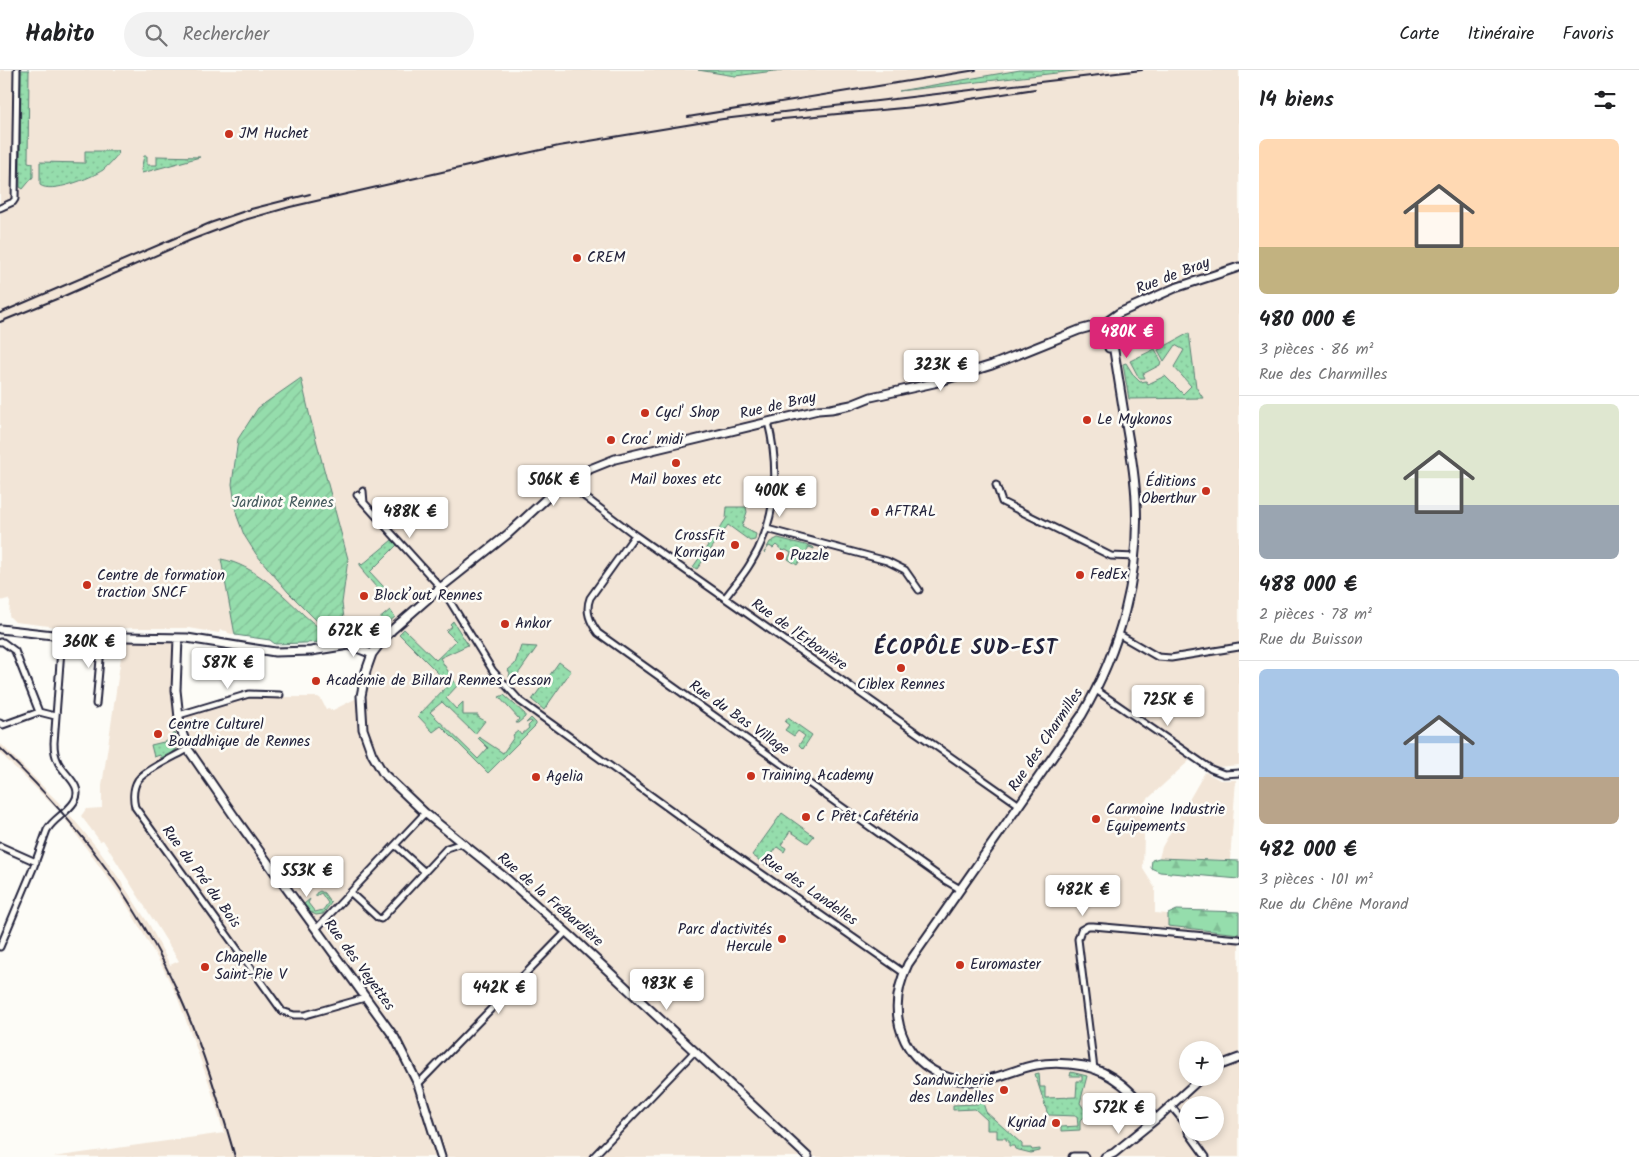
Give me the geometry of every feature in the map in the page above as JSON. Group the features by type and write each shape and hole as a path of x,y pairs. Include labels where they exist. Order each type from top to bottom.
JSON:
{"street":[{"path":"0,208 16,199 17,70"},
{"name":"Rue de Bray","path":"372,654 393,629 440,588 508,534 550,496 596,466 818,410 851,405 871,397 934,382 992,365 1079,330 1105,324 1119,314 1175,288 1239,267"},
{"name":"Rue des Charmilles","path":"904,973 908,964 1018,804 1066,738 1096,690 1118,634 1128,597 1137,526 1135,484 1123,404 1105,324"},
{"path":"725,598 750,564 759,548 766,529 774,496 775,476 774,456 768,422"},
{"name":"Rue de l'Erbonière","path":"576,478 581,494 635,535 1018,804"},
{"path":"996,485 1002,502 1111,556 1134,557"},
{"path":"363,491 364,504"},
{"name":"Rue des Landelles","path":"357,495 440,588 492,670 520,701 904,973"},
{"path":"766,529 887,561 905,570 919,590"},
{"name":"Rue du Bas Village","path":"635,535 590,598 588,604 589,618 598,633 943,879 960,889"},
{"path":"0,629 62,636 178,638 283,652 311,651 349,645 372,654"},
{"path":"1118,634 1162,658 1239,647"},
{"path":"0,947 50,824 73,803 76,797 76,787 71,778 58,764 55,752 55,716 62,636"},
{"path":"96,704 102,637"},
{"name":"Rue des Veyettes","path":"178,638 176,690 180,727 188,749 394,1038 418,1084 441,1157"},
{"path":"0,642 3,642 15,651 39,712"},
{"name":"Rue de la Frébardière","path":"372,654 361,696 364,729 372,754 383,773 425,813 566,932 808,1157"},
{"path":"1096,690 1211,769 1224,774 1239,773"},
{"path":"179,714 249,694 280,695"},
{"path":"0,723 3,725 39,712 55,716"},
{"name":"Rue du Pré du Bois","path":"188,749 141,776 136,784 134,794 135,807 282,1011 294,1015 305,1015 365,998"},
{"path":"316,929 425,813"},
{"path":"351,893 381,919 447,848 462,843"},
{"path":"395,845 425,872"},
{"path":"0,846 36,862"},
{"path":"1094,1069 1078,939 1081,930 1088,926 1093,926 1239,939"},
{"path":"418,1084 566,932"},
{"path":"904,973 899,986 897,1002 901,1031 908,1046 916,1056 943,1076 960,1081 982,1081 1028,1067 1051,1063 1094,1069 1110,1075 1125,1086 1156,1119"},
{"path":"594,1157 695,1051"},
{"path":"1224,1064 1239,1058"},
{"path":"1105,1157 1114,1153 1156,1119 1192,1086"},
{"path":"1171,1106 1179,1116"},
{"path":"1194,1141 1206,1157"},
{"path":"1073,1157 1084,1157"}],"shaded area":[{"path":"0,70 698,70 735,76 782,70 1239,70 1239,765 1219,767 1190,760 1139,807 1144,836 1143,869 1155,888 1155,913 1168,914 1168,926 1239,934 1239,1157 53,1157 224,1133 209,1083 177,996 163,968 124,900 65,819 70,815 98,849 150,926 170,965 179,961 103,840 100,841 81,816 86,809 102,808 102,786 124,637 178,638 179,714 249,694 281,697 318,697 326,709 333,710 361,696 372,655 349,645 347,641 342,603 348,559 301,379 236,446 232,484 244,535 256,554 288,592 335,639 333,641 272,586 250,571 221,559 235,635 227,631 220,630 219,633 189,628 66,628 15,622 9,616 10,602 8,599 0,601"},
{"path":"0,743 61,805 57,809 0,753"},
{"path":"1205,772 1220,780 1236,780 1230,860 1159,858 1162,847"}],"green space":[{"path":"21,70 29,70 28,162 33,163 33,177 23,189 20,187"},
{"path":"698,70 782,70 735,76"},
{"path":"1020,70 1083,70 899,91"},
{"path":"85,151 117,151 119,153 103,170 81,181 53,188 40,185 40,162 85,163"},
{"path":"144,156 147,156 147,165 157,165 157,156 200,157 142,173"},
{"path":"1189,333 1196,387 1203,398 1129,399 1123,364 1126,363 1140,382 1146,381 1148,384 1165,376 1183,394 1191,386 1174,367 1184,350 1175,345 1164,361 1158,350"},
{"path":"1155,349 1161,361 1160,365 1143,374 1145,378 1139,378 1130,361"},
{"name":"Jardinot Rennes","path":"301,378 348,559 342,603 347,641 345,638 342,638 339,629 328,632 288,592 256,554 244,535 237,516 232,484 238,439 258,408"},
{"path":"727,507 746,507 747,512 742,527 756,534 755,540 750,541 728,525 697,569 693,567 726,519"},
{"path":"778,538 813,547 814,549 809,547 797,565 788,559 791,553 786,550 783,551 776,545 773,548 769,546 764,553 770,542"},
{"path":"392,540 397,545 370,572 394,598 389,602 363,572 364,570 360,563 362,565"},
{"path":"221,559 245,567 266,581 333,642 275,644 270,640 235,635"},
{"path":"390,610 395,617 370,638 369,636 360,638 359,636"},
{"path":"453,621 468,645 440,658 457,686 446,698 456,709 463,702 463,715 478,715 478,717 485,721 475,734 442,702 430,712 478,759 488,748 479,737 503,753 514,737 513,735 518,731 521,735 529,728 528,726 532,722 526,723 531,718 536,723 488,773 441,726 433,732 418,716 449,684 399,634 404,629 436,660 456,641 446,631 452,626 450,624"},
{"path":"521,646 537,647 513,681 509,677 510,673 508,670 515,664"},
{"path":"559,662 571,671 544,710 532,700"},
{"path":"504,695 525,714 525,717 518,723 516,723 519,719 499,697"},
{"path":"788,718 812,735 803,749 799,745 805,736 798,731 794,736 785,730 789,725 785,722"},
{"path":"175,733 178,743 176,750 161,758 160,755 154,757 151,745 172,740 171,735"},
{"path":"782,813 814,836 808,843 790,831 781,845 786,848 784,852 777,847 769,859 782,869 778,874 752,855"},
{"path":"1159,858 1239,861 1239,879 1160,872 1151,868 1152,860"},
{"path":"320,891 324,893 331,903 323,914 316,915 310,912 304,904 310,899 308,903 315,912 323,910 328,903 321,893 316,896 316,893"},
{"path":"1177,910 1239,912 1239,934 1168,926 1168,914"},
{"path":"1071,1072 1087,1076 1080,1103 1088,1115 1080,1120 1080,1130 1061,1131 1061,1127 1078,1126 1077,1116 1048,1115 1035,1074 1039,1073 1040,1087 1045,1087 1045,1098 1076,1097 1077,1081 1082,1081 1082,1076 1070,1076"},
{"path":"980,1100 982,1100 986,1112 1022,1144 1022,1148 1040,1149 1040,1151 1031,1153 1015,1149 1014,1146 1009,1146 1009,1141 1006,1138 997,1138 997,1130 987,1130 987,1120 975,1109 953,1110 953,1105 977,1104 980,1103"}],"railway":[{"path":"688,117 976,70"},
{"path":"0,322 191,240 241,221 290,207 481,163 559,146 723,119 1142,70"},
{"path":"772,120 925,106 1035,89"},
{"path":"0,313 210,223 251,209 310,194"},
{"path":"0,748 78,831 123,892 143,924 178,992 195,1032 235,1157"}],"place":[{"name":"JM Huchet","path":"229,134"},
{"name":"CREM","path":"577,258"},
{"name":"Cycl' Shop","path":"645,413"},
{"name":"Le Mykonos","path":"1087,420"},
{"name":"Croc' midi","path":"611,440"},
{"name":"Mail boxes etc","path":"676,463"},
{"name":"Éditions Oberthur","path":"1206,491"},
{"name":"AFTRAL","path":"875,512"},
{"name":"CrossFit Korrigan","path":"735,545"},
{"name":"Puzzle","path":"780,556"},
{"name":"FedEx","path":"1080,575"},
{"name":"Centre de formation traction SNCF","path":"87,585"},
{"name":"Block’out Rennes","path":"364,596"},
{"name":"Ankor","path":"505,624"},
{"name":"Ciblex Rennes","path":"901,668"},
{"name":"Académie de Billard Rennes Cesson","path":"316,681"},
{"name":"Centre Culturel Bouddhique de Rennes","path":"158,734"},
{"name":"Training Academy","path":"751,776"},
{"name":"Agelia","path":"536,777"},
{"name":"C Prêt Cafétéria","path":"806,817"},
{"name":"Carmoine Industrie Equipements","path":"1096,819"},
{"name":"Parc d'activités Hercule","path":"782,939"},
{"name":"Euromaster","path":"960,965"},
{"name":"Chapelle Saint-Pie V","path":"205,967"},
{"name":"Sandwicherie des Landelles","path":"1004,1090"},
{"name":"Kyriad","path":"1056,1123"}],"district":[{"name":"ÉCOPÔLE SUD-EST","path":"966,649"}]}
